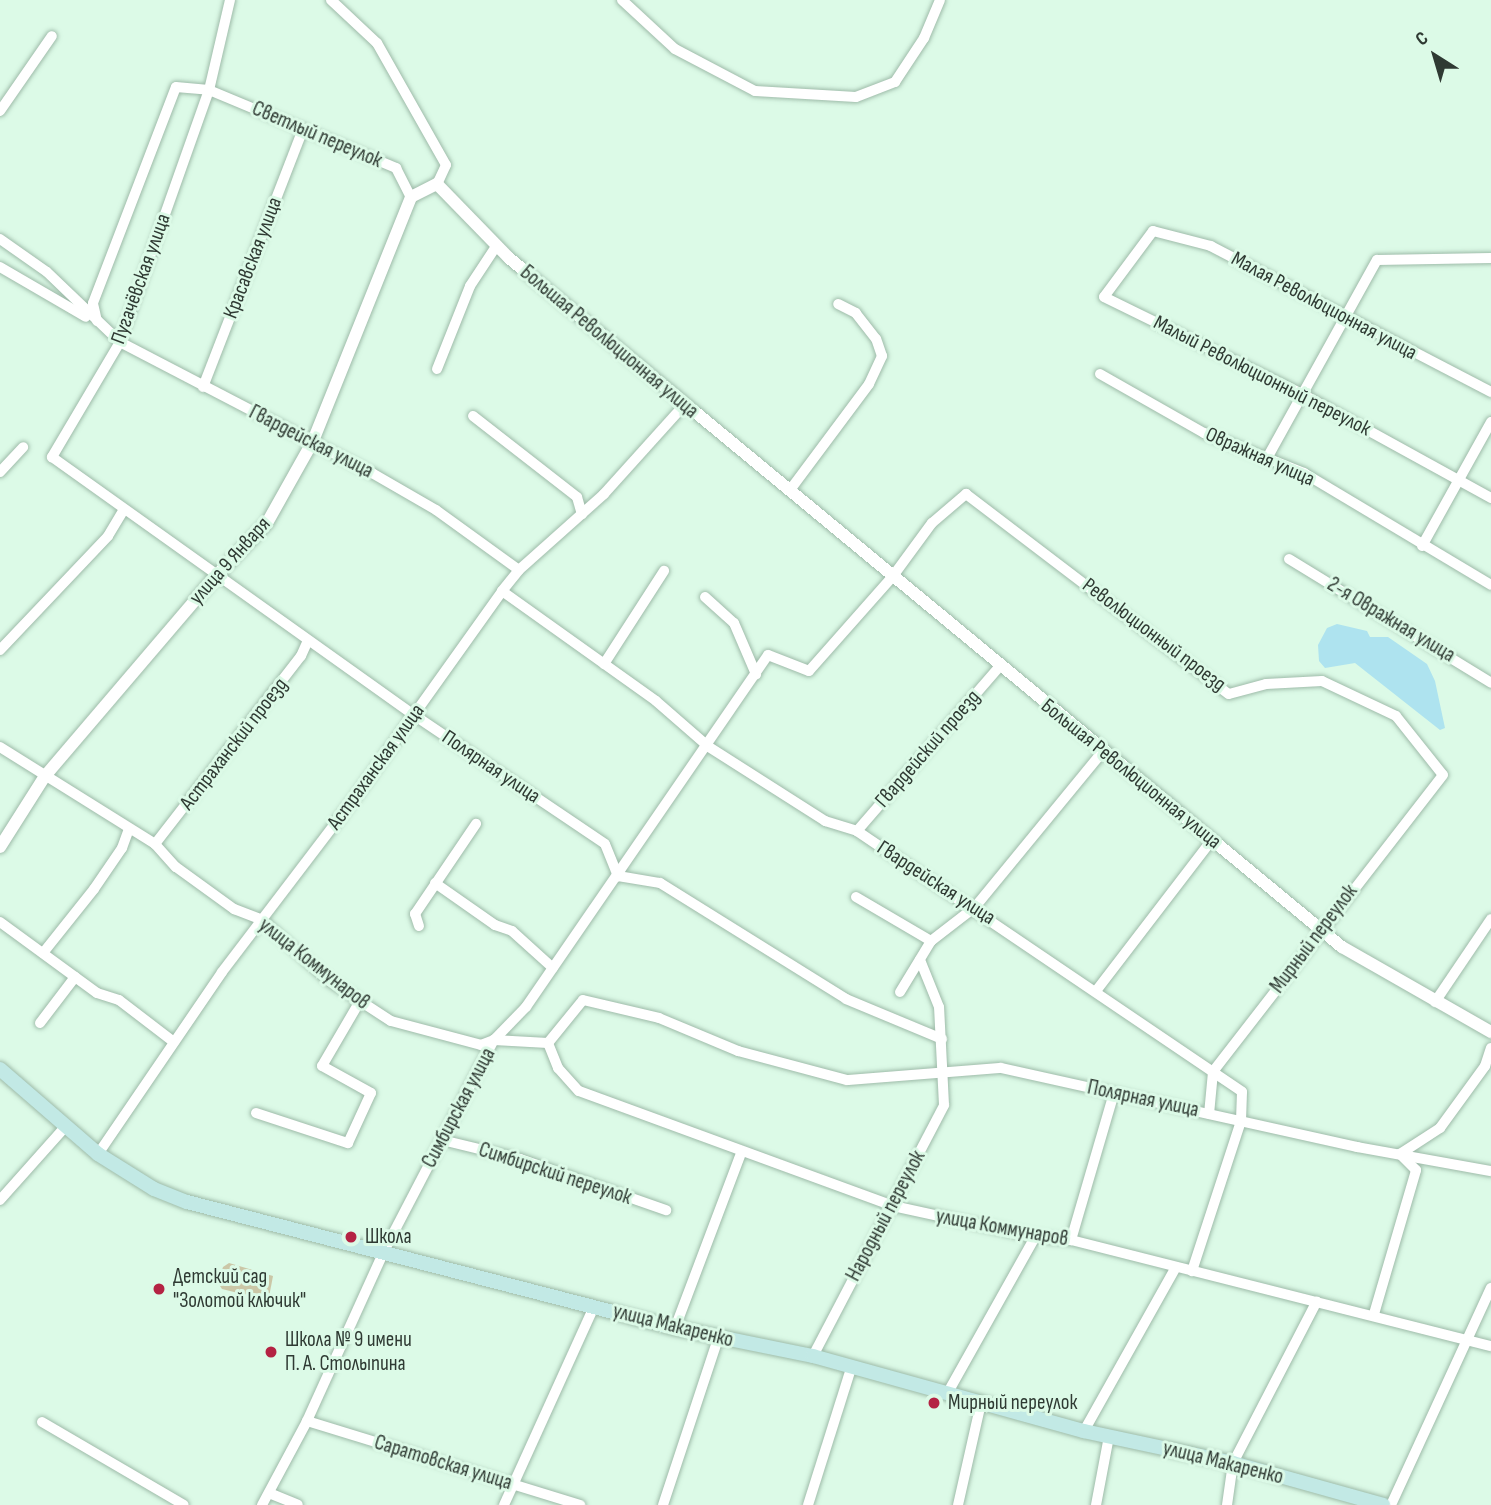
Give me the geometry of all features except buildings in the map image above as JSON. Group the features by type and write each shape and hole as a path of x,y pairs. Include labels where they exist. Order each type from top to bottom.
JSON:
{"main road":[{"name":"улица Макаренко","path":"0,1069 98,1154 154,1189 187,1202 718,1339 813,1356 851,1369 1084,1431 1233,1463 1364,1503 1383,1505"}],"street":[{"name":"Пугачёвская улица","path":"52,457 120,342 209,90 230,0"},
{"path":"331,0 377,43 446,165 438,184 411,197"},
{"path":"622,0 675,49 755,91 856,97 895,82 924,38 940,0"},
{"path":"0,111 52,36"},
{"name":"Пугачёвская улица","path":"98,323 93,303 176,87 209,90"},
{"name":"Светлый переулок","path":"209,90 396,169 411,197"},
{"name":"Красавская улица","path":"203,387 303,128"},
{"name":"Большая Революционная улица","path":"438,184 496,245 684,405 1342,947 1435,1002 1491,1031"},
{"name":"улица 9 Января","path":"0,847 45,776 216,576 267,523 313,441 411,197"},
{"name":"Малая Революционная улица","path":"1153,231 1212,246 1346,319 1491,392"},
{"name":"Малый Революционный переулок","path":"1153,231 1104,297 1302,394 1457,482 1491,498"},
{"path":"0,239 47,272 98,323"},
{"path":"437,369 470,286 496,245"},
{"path":"1266,460 1377,260 1491,258"},
{"path":"0,267 98,323"},
{"path":"790,490 869,384 882,356 876,339 856,313 838,304"},
{"name":"Гвардейская улица","path":"98,323 120,342 203,387 313,441 436,510 519,570"},
{"name":"Овражная улица","path":"1100,374 1204,433 1304,473 1422,546 1491,584"},
{"name":"Астраханская улица","path":"98,1154 174,1042 502,591 519,570 582,513 684,405"},
{"path":"473,416 577,497 582,513"},
{"path":"1422,546 1491,422"},
{"path":"0,472 23,447"},
{"name":"Полярная улица","path":"52,457 414,715 605,844 618,876"},
{"name":"Революционный проезд","path":"893,576 932,523 966,494 1229,694 1266,684 1322,681 1396,716 1443,775"},
{"path":"0,650 108,536 124,509"},
{"name":"2-я Овражная улица","path":"1289,559 1491,682"},
{"path":"604,664 664,572"},
{"name":"Симбирская улица","path":"262,1505 307,1421 384,1251 495,1040 526,1007 709,747 768,655 809,671 893,576"},
{"name":"Гвардейская улица","path":"502,591 604,664 709,747 825,821 857,831 975,907 1242,1092 1241,1121"},
{"path":"705,597 734,622 756,674"},
{"name":"Астраханский проезд","path":"155,844 301,656 308,640"},
{"name":"Гвардейский проезд","path":"857,831 999,667"},
{"name":"улица Коммунаров","path":"0,747 155,844 205,889 234,909 262,920 328,980 391,1021 481,1045 495,1040 548,1043 558,1068 579,1091 741,1153 893,1206 1035,1237 1071,1240 1374,1314 1491,1346"},
{"path":"900,992 932,941 975,907 1104,750"},
{"name":"Мирный переулок","path":"1213,1072 1321,928 1443,775"},
{"path":"419,926 415,914 476,824"},
{"path":"43,953 94,889 129,829"},
{"path":"1096,991 1211,841"},
{"path":"618,876 660,883 846,999 942,1039"},
{"path":"435,883 495,925 512,931 553,968"},
{"path":"856,897 932,941"},
{"path":"1435,1002 1491,919"},
{"path":"0,922 97,993 119,1000 174,1042"},
{"name":"Народный переулок","path":"813,1356 944,1105 945,1072 939,1007 920,960"},
{"path":"40,1023 75,977"},
{"name":"Полярная улица","path":"548,1043 583,1000 659,1018 738,1051 846,1080 1001,1068 1241,1121 1491,1171"},
{"path":"256,1113 348,1143 371,1093 322,1066 359,1002"},
{"path":"1374,1314 1416,1170 1400,1154 1440,1128 1485,1066 1491,1048"},
{"path":"1209,1114 1213,1072"},
{"path":"1071,1240 1114,1093"},
{"path":"1192,1271 1241,1121"},
{"path":"0,1200 65,1127"},
{"name":"Симбирский переулок","path":"442,1140 520,1159 666,1210"},
{"path":"676,1328 741,1153"},
{"path":"947,1394 1035,1237"},
{"path":"1084,1431 1176,1267"},
{"path":"1391,1505 1469,1341 1491,1288"},
{"path":"1227,1505 1233,1463 1317,1301"},
{"path":"504,1505 594,1307"},
{"path":"663,1505 718,1339"},
{"path":"808,1505 851,1369"},
{"path":"958,1505 981,1403"},
{"name":"Саратовская улица","path":"307,1421 580,1505"},
{"path":"42,1422 184,1505"},
{"path":"1096,1505 1109,1436"},
{"path":"269,1493 298,1505"}],"shaded area":[{"path":"229,1263 273,1276 269,1297 262,1299 222,1289 218,1283 223,1267"}],"water":[{"path":"1337,624 1367,631 1370,637 1388,637 1427,664 1435,681 1445,728 1440,730 1355,663 1325,668 1319,661 1318,645 1327,628"}],"place":[{"name":"Школа","path":"351,1237"},
{"name":"Детский сад \"Золотой ключик\"","path":"159,1289"},
{"name":"Школа № 9 имени П. А. Столыпина","path":"271,1352"},
{"name":"Мирный переулок","path":"934,1403"}]}
